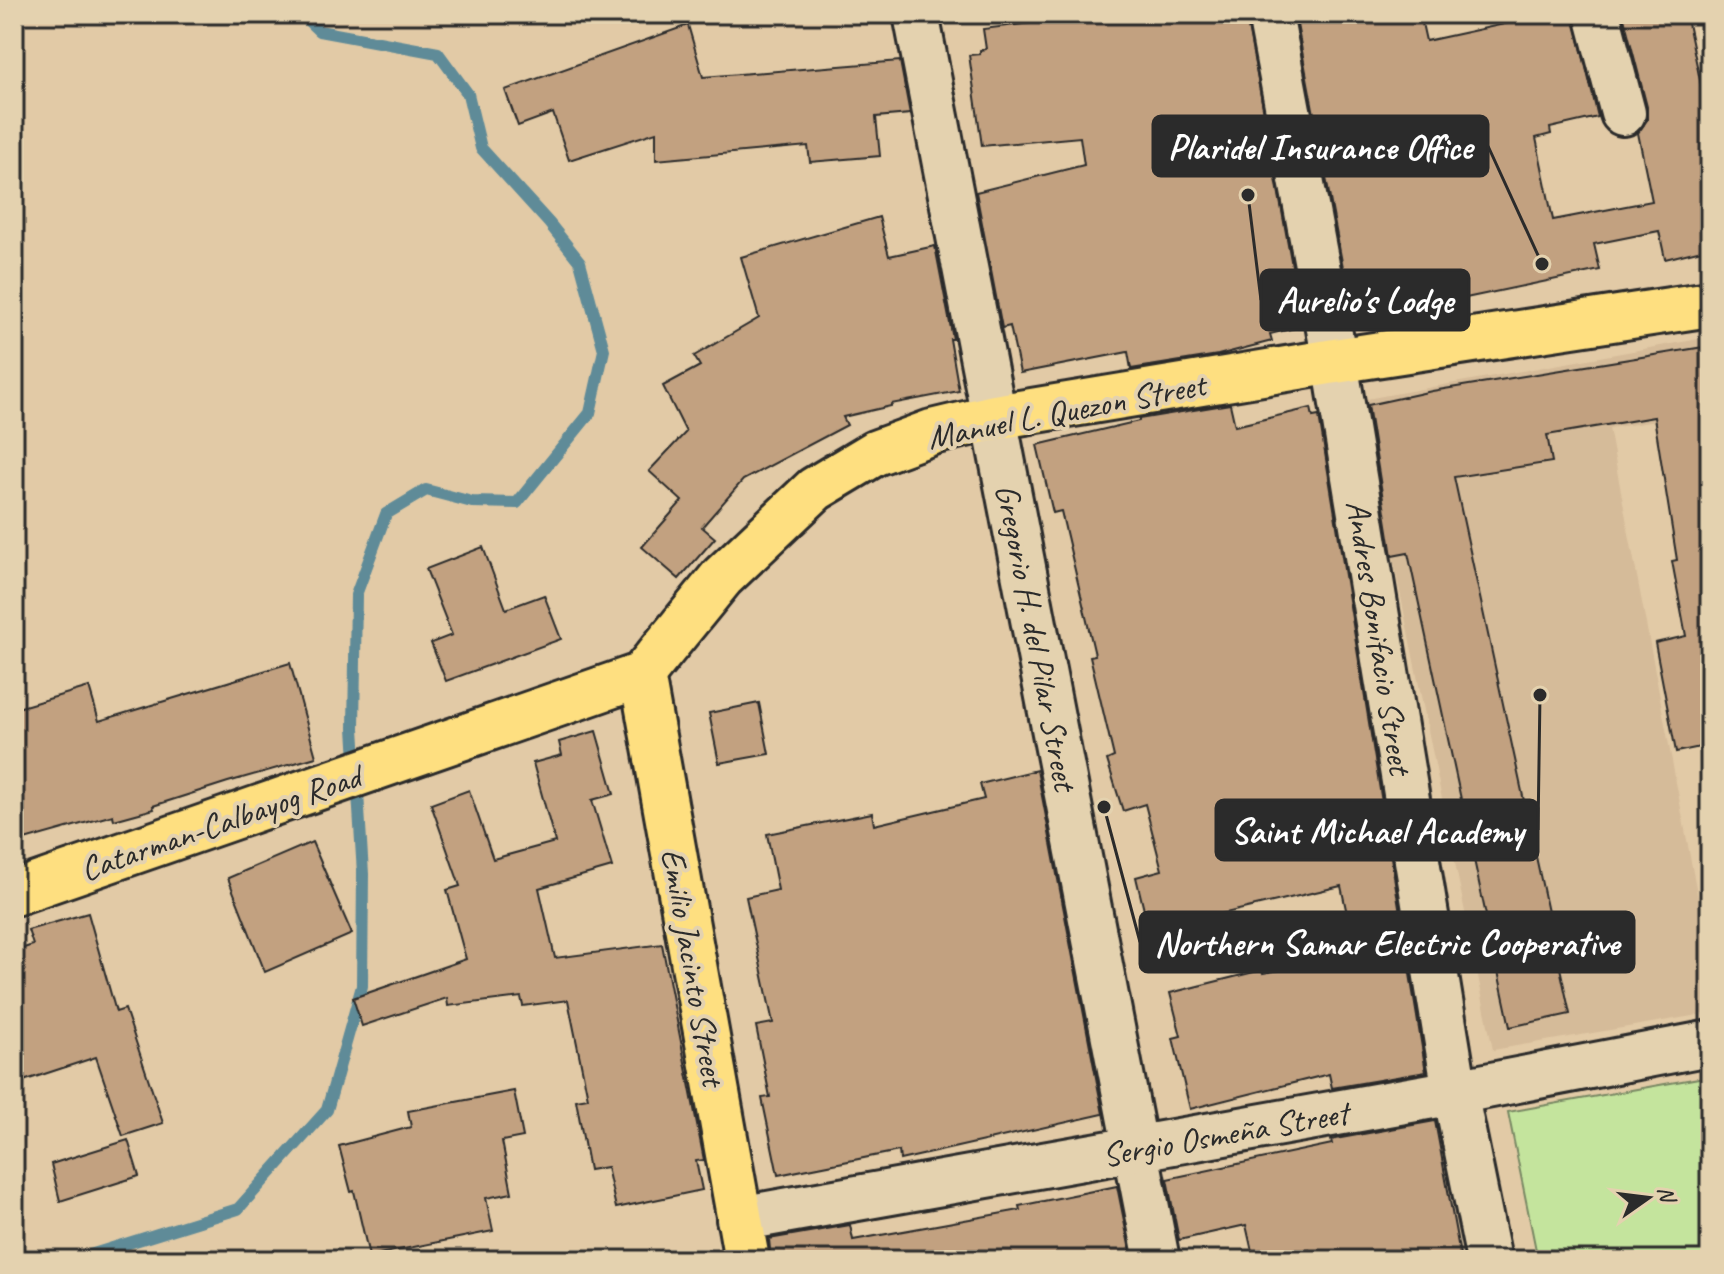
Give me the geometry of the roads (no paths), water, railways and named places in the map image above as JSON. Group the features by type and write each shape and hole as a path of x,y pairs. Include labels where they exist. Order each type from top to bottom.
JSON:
{"main road":[{"name":"Manuel L. Quezon Street","path":"642,675 722,577 815,489 875,453 932,432 995,417 1335,361 1710,304"},
{"name":"Catarman-Calbayog Road","path":"14,893 642,675"},
{"name":"Emilio Jacinto Street","path":"642,675 743,1239"}],"street":[{"name":"Gregorio H. del Pilar Street","path":"916,14 1157,1260"},
{"name":"Andres Bonifacio Street","path":"1270,14 1335,361 1455,1092 1489,1260"},
{"path":"1597,14 1623,113"},
{"name":"Sergio Osmeña Street","path":"743,1239 1134,1150 1710,1043"}],"waterway":[{"path":"74,1260 238,1209 327,1110 362,986 363,874 354,728 356,595 386,514 426,490 472,502 517,503 590,413 604,350 580,262 481,148 468,94 438,53 319,31 301,14"}],"place":[{"name":"Aurelio's Lodge","path":"1248,195"},
{"name":"Plaridel Insurance Office","path":"1542,264"},
{"name":"Saint Michael Academy","path":"1540,695"},
{"name":"Northern Samar Electric Cooperative","path":"1104,807"}]}
